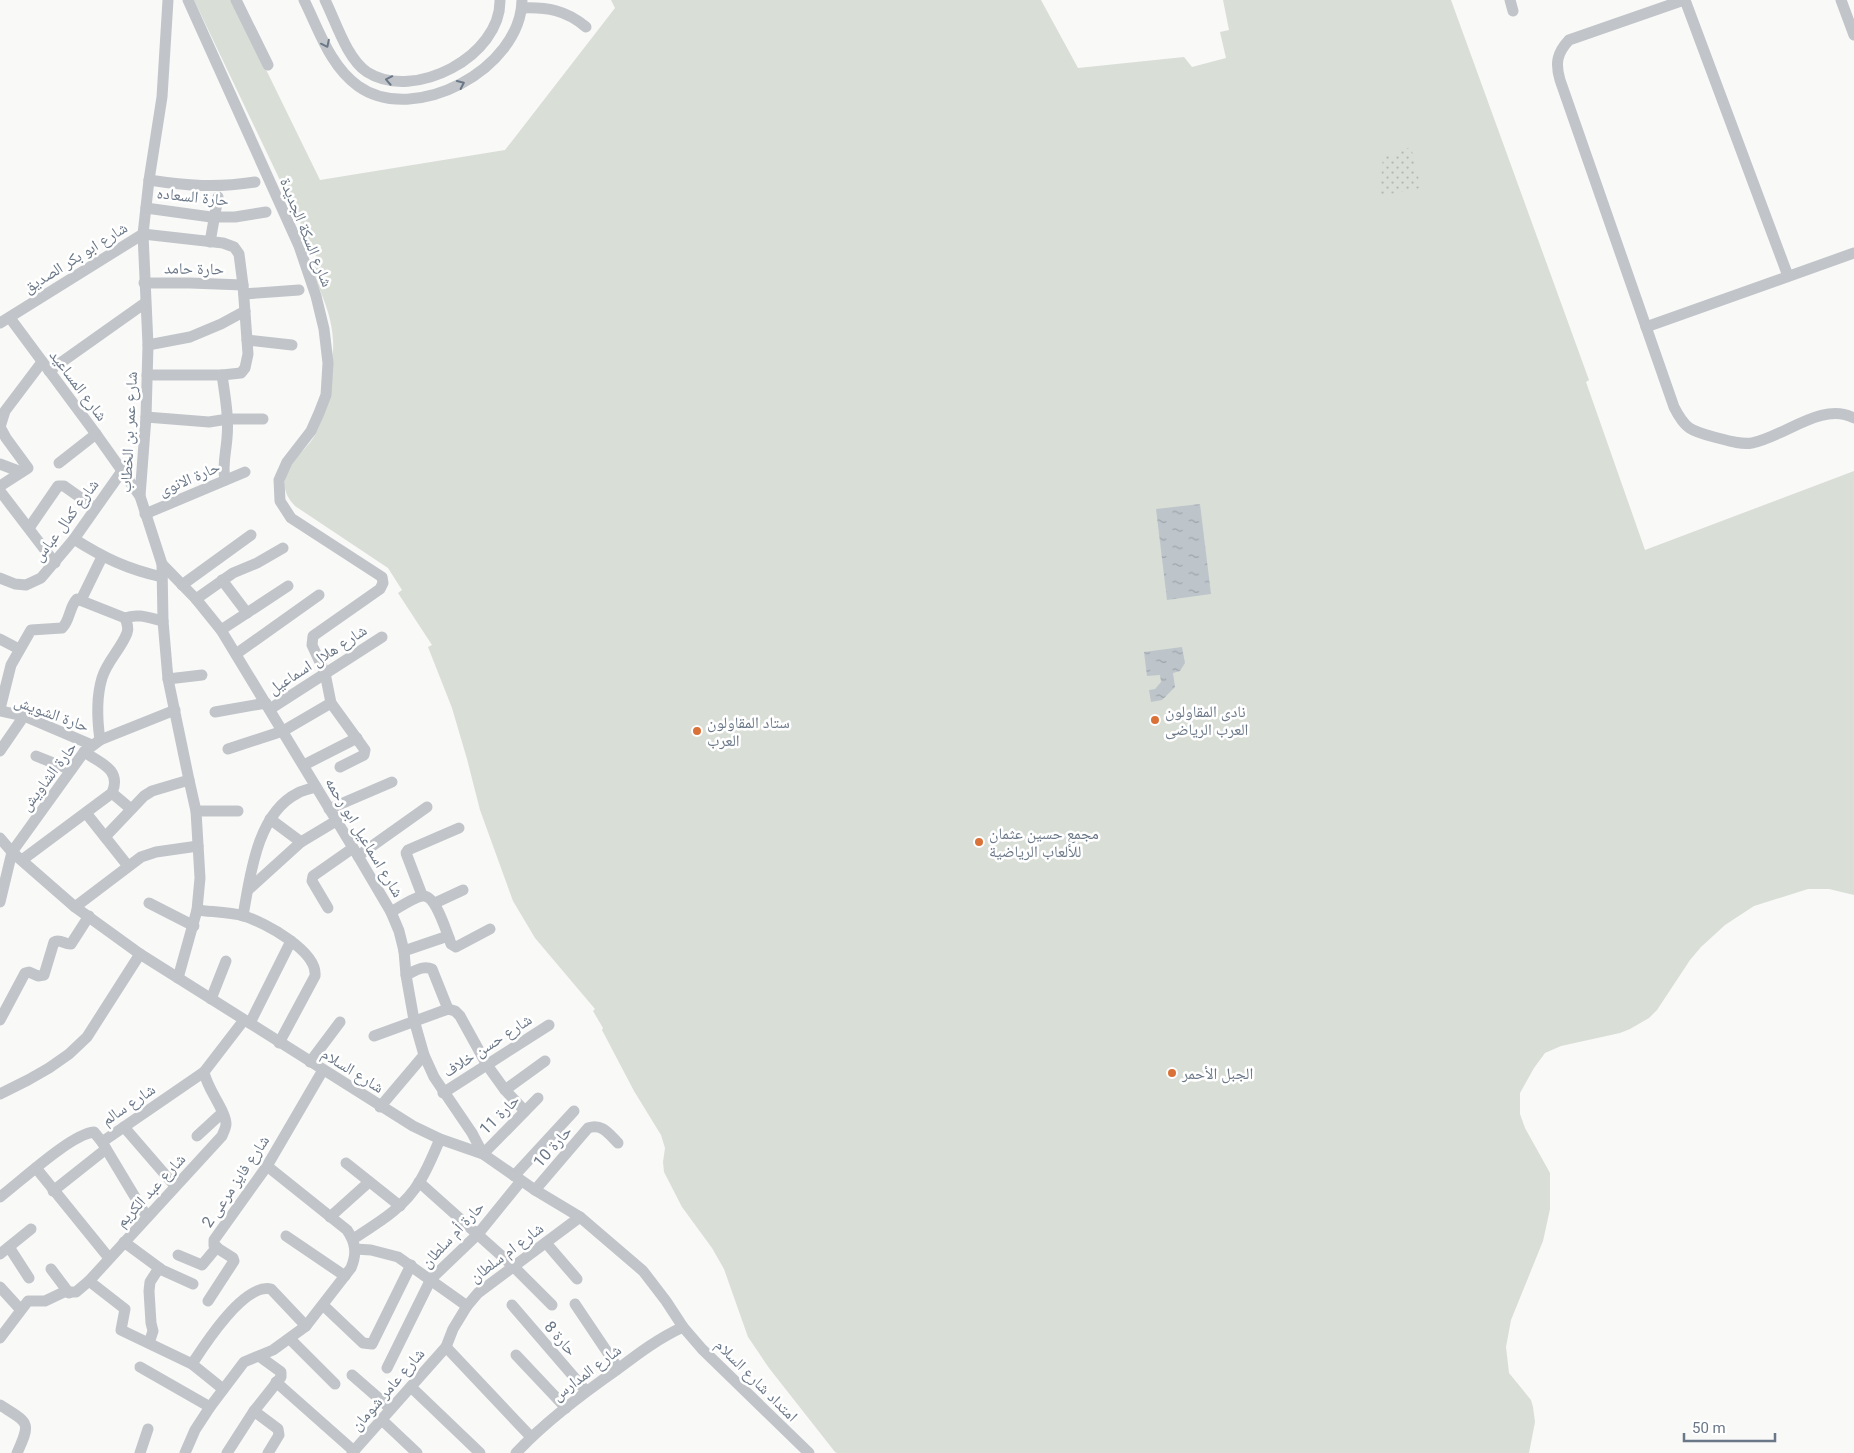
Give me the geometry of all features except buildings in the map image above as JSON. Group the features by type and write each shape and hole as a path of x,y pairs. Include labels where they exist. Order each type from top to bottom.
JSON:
{"street":[{"name":"شارع عمر بن الخطاب","path":"168,0 162,97 143,234 148,345 146,417 140,496 144,514 162,564 163,621 168,679 188,780 196,810 200,878 197,910 178,978"},
{"name":"شارع السكة الجديدة","path":"188,0 299,246 316,296 324,329 328,362 326,395 311,431 287,462 279,480 280,501 291,518 382,577 383,583 380,589 314,636 312,645 325,673"},
{"path":"236,0 268,65"},
{"path":"304,0 336,64 351,81 368,92 380,96 405,99 440,92 474,78 500,52 515,31 522,4 559,11 575,18 586,27"},
{"path":"325,0 349,52 363,69 376,77 406,82 442,73 473,54 486,40 496,24 500,0"},
{"path":"1788,276 1685,0 1569,40 1561,48 1557,58 1557,70 1674,407 1682,422 1692,431 1733,442 1746,443 1759,441 1826,414 1840,413 1854,418"},
{"path":"1841,0 1854,35"},
{"path":"473,54 486,68"},
{"path":"351,81 363,69"},
{"path":"149,180 205,187 255,182"},
{"path":"210,242 218,197"},
{"name":"حارة السعاده","path":"146,208 180,214 215,217 235,217 266,212"},
{"path":"143,234 223,243 234,248 239,254 244,290 248,354 245,368 241,373 222,375 147,375"},
{"name":"شارع ابو بكر الصديق","path":"5,321 143,234"},
{"path":"1646,327 1854,253"},
{"name":"حارة حامد","path":"144,283 190,283 244,290 299,290"},
{"path":"24,470 0,427 5,411 45,366 145,303"},
{"path":"148,345 190,337 245,311"},
{"name":"شارع المساعيد","path":"5,321 45,366 140,496"},
{"path":"247,340 292,344"},
{"path":"222,375 228,419 223,463 225,480"},
{"path":"146,417 209,422 228,419 263,419"},
{"path":"58,463 96,434"},
{"path":"0,464 24,470"},
{"path":"0,486 24,470"},
{"name":"شارع كمال عباس","path":"0,578 15,584 26,585 41,578 74,539 122,471"},
{"name":"حارة الانوى","path":"144,514 245,472"},
{"path":"29,528 58,486 64,486 95,508"},
{"path":"0,491 55,563"},
{"path":"182,585 251,535"},
{"path":"74,539 102,556 135,570 162,577"},
{"path":"196,599 233,573 257,563 283,548"},
{"path":"81,600 102,556"},
{"name":"شارع اسماعيل ابو رحمه","path":"162,564 196,599 221,630 391,912 399,931 404,951 414,1020 424,1055 434,1077 472,1133 483,1154"},
{"path":"222,580 247,613"},
{"path":"221,630 288,586"},
{"path":"236,654 319,595"},
{"path":"0,710 5,664 19,649 31,630 57,629 65,625 74,601 81,600 125,618 128,625 127,632 108,663 99,693 92,746"},
{"path":"125,618 132,615 163,621"},
{"name":"شارع هلال اسماعيل","path":"268,706 382,637"},
{"path":"0,639 19,649"},
{"path":"325,673 331,703 365,750 364,755 340,767"},
{"path":"168,679 202,675"},
{"path":"228,749 283,731 331,703"},
{"path":"214,712 268,706"},
{"name":"حارة الشويش","path":"0,710 24,716 92,746 113,771 115,786 112,794"},
{"name":"حارة الشاويش","path":"12,852 71,770 92,746 174,710"},
{"path":"0,751 24,716"},
{"path":"304,765 357,738"},
{"path":"36,756 71,770"},
{"path":"105,837 144,796 152,791 188,780"},
{"path":"330,809 392,782"},
{"path":"243,916 256,853 270,819 282,804 298,792 316,787"},
{"path":"22,860 112,794 131,809"},
{"path":"328,908 312,881 313,876 427,808"},
{"path":"196,810 238,810"},
{"path":"86,813 128,866"},
{"path":"270,819 301,842"},
{"path":"248,890 301,842 336,820"},
{"path":"422,895 406,853 408,850 459,828"},
{"name":"شارع السلام","path":"0,838 12,852 75,907 140,954 380,1107 440,1139 483,1154 535,1190 580,1216 643,1271 683,1327"},
{"path":"75,907 141,857 156,852 198,846"},
{"path":"1,895 12,852"},
{"path":"435,903 463,890"},
{"path":"391,912 422,895 429,897 435,903 451,944 456,947 490,929"},
{"path":"149,903 194,926"},
{"path":"197,910 243,916 268,926 291,941 313,963 316,969 315,976 279,1043"},
{"path":"0,1020 25,973 29,972 38,976 44,975 54,942 59,941 68,945 71,944 89,916"},
{"path":"404,951 444,937 449,938"},
{"path":"204,1072 247,1022 291,941"},
{"path":"0,1094 49,1068 69,1054 86,1038 140,954"},
{"path":"211,999 226,961"},
{"path":"406,975 422,968 428,967 432,969 448,1010"},
{"path":"374,1036 414,1020 448,1010 455,1011 460,1016 487,1065 505,1090 525,1111"},
{"path":"310,1062 340,1022"},
{"name":"شارع حسن خلاف","path":"444,1093 549,1025"},
{"path":"380,1107 424,1055"},
{"path":"505,1090 544,1061"},
{"name":"شارع فايز مرعى 2","path":"208,1301 234,1261 233,1258 214,1246 214,1240 267,1166 323,1070"},
{"name":"شارع عبد الكريم","path":"20,1309 28,1301 45,1301 64,1292 76,1292 222,1136 226,1124 206,1082 204,1072"},
{"name":"شارع سالم","path":"0,1197 72,1142 90,1132 94,1132 104,1145 124,1126 204,1072"},
{"name":"حارة 11","path":"483,1154 538,1098"},
{"name":"حارة أم سلطان","path":"387,1368 431,1279 478,1234 518,1178 574,1110"},
{"path":"197,1136 222,1113"},
{"path":"124,1126 175,1186"},
{"name":"حارة 10","path":"535,1190 588,1128 595,1126 602,1128 618,1143"},
{"path":"354,1244 400,1206 419,1182 440,1139"},
{"path":"53,1191 104,1145 147,1217"},
{"path":"346,1164 400,1206"},
{"path":"185,1453 195,1430 244,1362 273,1350 306,1326 351,1268 355,1259 354,1244 347,1230 267,1166"},
{"path":"36,1168 109,1258"},
{"path":"330,1217 369,1182"},
{"path":"419,1182 514,1267 552,1305"},
{"name":"شارع ام سلطان","path":"446,1347 467,1306 478,1293 580,1216"},
{"path":"29,1278 4,1250 31,1229"},
{"path":"286,1236 345,1276"},
{"path":"124,1242 159,1268 193,1284"},
{"path":"546,1243 577,1279"},
{"path":"354,1244 398,1256 467,1306"},
{"path":"178,1255 202,1266 217,1247"},
{"path":"323,1305 363,1343 372,1344 411,1265"},
{"path":"149,1343 153,1331 149,1291 150,1282 159,1268"},
{"path":"51,1269 69,1293"},
{"path":"89,1280 125,1309 121,1330 192,1364 223,1389"},
{"path":"0,1287 20,1309 0,1338"},
{"path":"192,1364 218,1326 231,1311 257,1290 270,1289 306,1326"},
{"path":"575,1304 618,1368"},
{"name":"حارة 8","path":"512,1306 586,1391"},
{"name":"شارع المدارس","path":"516,1453 531,1437 586,1391 652,1343 683,1327"},
{"name":"امتداد شارع السلام","path":"683,1327 718,1365 809,1453"},
{"path":"290,1339 336,1384"},
{"path":"446,1347 531,1437"},
{"name":"شارع عامر شومان","path":"356,1451 446,1347"},
{"path":"227,1453 254,1411 281,1377 281,1372 259,1356"},
{"path":"516,1356 566,1408"},
{"path":"140,1366 210,1407"},
{"path":"352,1375 391,1409"},
{"path":"276,1382 356,1451"},
{"path":"411,1387 478,1452"},
{"path":"0,1405 22,1419 26,1426 26,1434 17,1453"},
{"path":"254,1411 278,1429 279,1435 268,1453"},
{"path":"382,1420 417,1453"},
{"path":"140,1453 148,1429"}],"shaded area":[{"name":"نادى المقاولون العرب الرياضى","path":"194,0 232,0 320,180 505,150 615,8 611,0 1041,0 1078,68 1184,57 1192,67 1226,58 1220,32 1229,30 1223,0 1451,0 1589,380 1586,382 1645,550 1854,471 1854,895 1829,889 1808,889 1754,906 1725,925 1701,947 1690,960 1657,1010 1649,1018 1620,1033 1561,1046 1545,1053 1534,1068 1520,1093 1520,1114 1525,1128 1550,1173 1550,1209 1543,1241 1511,1320 1506,1347 1509,1373 1531,1400 1533,1407 1535,1422 1529,1453 835,1452 769,1368 748,1337 724,1269 712,1248 682,1207 664,1172 665,1148 661,1135 634,1091 602,1030 603,1028 593,1011 595,1009 535,938 513,901 480,810 452,708 428,647 432,645 398,593 402,590 388,568 295,506 287,494 285,479 287,473 293,461 311,441 320,424 332,359 333,339 330,318 310,269 320,264"},
{"path":"1411,147 1421,188 1380,196 1383,155 1395,154"}],"water":[{"path":"1200,504 1211,594 1167,600 1156,509"},
{"path":"1182,647 1185,663 1180,671 1173,673 1175,687 1162,700 1151,702 1149,690 1155,689 1161,682 1160,675 1147,676 1144,652"}],"place":[{"name":"نادى المقاولون العرب الرياضى","path":"1155,720"},
{"name":"ستاد المقاولون العرب","path":"697,731"},
{"name":"مجمع حسين عثمان للألعاب الرياضية","path":"979,842"},
{"name":"الجبل الأحمر","path":"1172,1073"}]}
